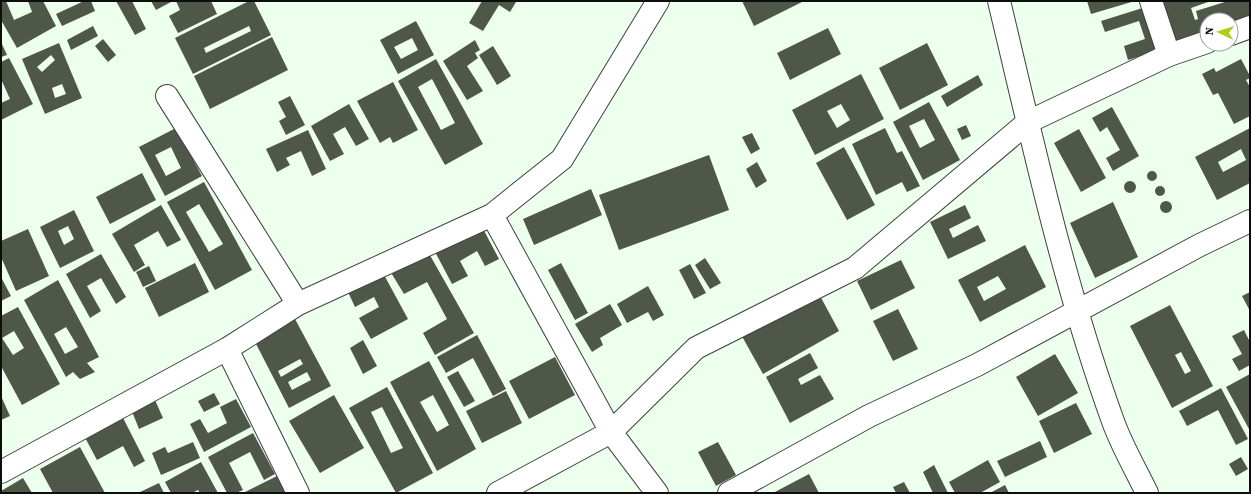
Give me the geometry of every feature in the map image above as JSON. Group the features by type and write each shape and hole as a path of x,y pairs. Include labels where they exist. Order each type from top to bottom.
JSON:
{"street":[{"path":"1,472 227,349 298,304 492,216 562,159 658,1"},
{"path":"999,1 1028,122 1077,313 1115,426 1147,493"},
{"path":"1151,1 1169,55"},
{"path":"1239,31 1250,27"},
{"path":"498,493 611,432 696,348 855,268 1028,122 1169,55 1199,45"},
{"path":"167,96 298,304"},
{"path":"492,216 611,432 657,493"},
{"path":"728,493 869,416 976,366 1077,313 1200,245 1250,221"},
{"path":"227,349 298,493"}],"building":[{"path":"1,1 6,1 14,20 32,12 28,1 43,1 56,26 17,48 1,20"},
{"path":"84,1 91,1 95,11 62,26 56,14"},
{"path":"116,1 132,1 146,29 135,35"},
{"path":"151,1 171,1 171,2 156,10"},
{"path":"176,1 211,1 217,14 178,33 169,16 180,10"},
{"path":"249,1 254,1 271,35 193,74 175,38","holes":["249,26 251,31 206,53 204,48"]},
{"path":"482,1 516,2 510,12 499,5 483,31 469,23"},
{"path":"742,1 775,2 804,1 754,26"},
{"path":"1087,1 1135,1 1091,14"},
{"path":"1153,1 1211,1 1191,8 1195,20 1198,19 1196,11 1228,1 1250,1 1250,22 1239,25 1239,12 1199,12 1199,37 1167,47"},
{"path":"1149,6 1163,49 1128,60 1124,46 1145,39 1139,21 1105,32 1101,21"},
{"path":"416,21 434,55 398,74 380,40","holes":["412,38 418,50 401,59 394,47"]},
{"path":"93,26 98,36 71,50 67,40"},
{"path":"828,28 841,54 790,80 777,53"},
{"path":"272,37 288,70 210,109 194,76"},
{"path":"103,39 116,55 108,62 95,46"},
{"path":"475,40 480,50 475,53 478,58 467,66 483,91 467,100 443,61"},
{"path":"1,42 7,55 1,57"},
{"path":"59,43 82,98 45,114 22,59","holes":["51,55 55,60 42,72 37,67","62,84 66,94 55,98 52,88"]},
{"path":"927,43 948,85 900,110 879,68"},
{"path":"493,46 511,76 497,85 479,55"},
{"path":"9,58 33,104 1,120 1,103 10,99 1,79 1,62"},
{"path":"436,59 483,144 445,165 398,81","holes":["432,79 455,123 441,130 418,87"]},
{"path":"1241,59 1250,76 1250,78 1246,80 1250,87 1250,116 1234,124 1218,93 1213,95 1202,74 1214,68 1216,72"},
{"path":"861,74 884,119 815,155 792,110","holes":["841,104 850,120 837,128 827,111"]},
{"path":"978,75 983,85 947,107 941,96"},
{"path":"393,82 418,130 393,143 390,137 380,143 357,101"},
{"path":"290,96 305,125 286,135 279,121 286,117 278,102"},
{"path":"929,102 960,160 923,180 893,122","holes":["924,119 935,140 920,148 909,126"]},
{"path":"349,104 369,139 356,146 345,127 333,134 344,154 330,161 311,126"},
{"path":"1112,107 1139,156 1113,171 1106,158 1120,150 1107,127 1100,132 1092,118"},
{"path":"966,125 971,136 962,140 957,129"},
{"path":"176,128 202,176 165,196 139,147","holes":["171,147 181,168 166,176 155,155"]},
{"path":"885,128 897,153 902,151 920,186 907,192 902,182 876,195 852,144"},
{"path":"1250,128 1250,183 1217,200 1195,157","holes":["1241,149 1246,160 1223,172 1218,162"]},
{"path":"1079,129 1106,178 1081,192 1054,143"},
{"path":"308,130 326,169 312,176 301,151 286,158 290,165 277,172 266,149"},
{"path":"752,133 760,149 751,154 742,137"},
{"path":"844,147 875,205 847,220 816,163"},
{"path":"709,155 729,210 619,250 599,195"},
{"path":"757,162 767,181 756,188 746,169"},
{"path":"1150,171 1154,171 1156,172 1156,180 1150,181 1147,178 1147,174"},
{"path":"142,173 156,200 110,224 96,197"},
{"path":"1132,181 1135,182 1135,192 1128,193 1125,192 1124,185 1125,182"},
{"path":"204,182 252,270 215,290 167,202","holes":["199,204 223,244 209,252 186,212"]},
{"path":"1158,186 1162,186 1164,187 1164,195 1158,196 1155,193 1155,189"},
{"path":"591,189 602,215 534,245 523,219"},
{"path":"1164,201 1168,201 1172,207 1168,213 1164,213 1160,209 1160,205"},
{"path":"1113,202 1138,257 1095,278 1070,223"},
{"path":"161,205 181,240 167,247 158,231 134,245 145,265 134,272 112,234"},
{"path":"965,205 971,218 949,229 953,238 978,225 986,241 948,259 930,222"},
{"path":"74,210 94,251 60,268 40,227","holes":["68,226 74,239 64,245 58,231"]},
{"path":"480,223 499,259 485,266 477,251 460,261 468,276 452,284 433,248"},
{"path":"28,229 49,276 16,291 1,257 1,241"},
{"path":"1025,245 1046,287 980,322 958,280","holes":["998,276 1006,289 984,301 977,287"]},
{"path":"427,250 474,333 435,355 423,333 447,319 427,282 404,294 390,271"},
{"path":"101,254 126,297 116,304 101,278 87,286 101,311 90,318 66,274"},
{"path":"705,258 721,283 710,289 695,265"},
{"path":"901,260 915,288 871,310 857,281"},
{"path":"195,263 209,292 159,317 145,288"},
{"path":"561,263 588,313 575,320 548,270"},
{"path":"690,264 706,293 694,299 679,270"},
{"path":"149,266 156,281 143,287 136,272"},
{"path":"383,273 408,319 371,339 359,318 379,307 374,297 355,307 348,292"},
{"path":"1,277 11,296 1,301"},
{"path":"58,280 99,357 87,363 95,372 80,379 73,372 66,377 24,300","holes":["66,327 78,347 65,354 54,334"]},
{"path":"648,286 664,315 653,321 648,312 627,323 617,304"},
{"path":"1250,292 1250,311 1242,296"},
{"path":"819,294 839,331 763,374 739,331"},
{"path":"610,304 622,325 600,338 603,345 592,352 575,324"},
{"path":"1170,305 1213,386 1172,408 1130,326","holes":["1181,352 1191,371 1185,374 1175,355"]},
{"path":"18,307 60,384 22,405 1,366 1,316","holes":["14,331 24,348 13,355 2,338"]},
{"path":"898,309 918,349 893,361 873,321"},
{"path":"295,319 331,386 289,408 254,340","holes":["300,359 303,364 281,377 278,371","307,372 311,380 292,390 288,382"]},
{"path":"1244,330 1250,342 1250,365 1239,371 1232,359 1242,354 1232,336"},
{"path":"477,335 506,389 493,396 473,358 446,373 437,357"},
{"path":"363,340 377,366 363,374 350,348"},
{"path":"810,353 818,368 798,379 801,385 820,375 834,399 790,423 766,377"},
{"path":"1055,354 1078,393 1038,416 1016,377"},
{"path":"555,357 575,395 529,419 509,381"},
{"path":"429,361 476,449 437,471 390,382","holes":["433,395 449,425 437,432 420,402"]},
{"path":"458,371 475,401 464,407 447,377"},
{"path":"1250,374 1250,429 1249,429 1226,387"},
{"path":"387,387 433,473 396,493 349,408","holes":["382,407 403,448 391,453 371,412"]},
{"path":"1221,388 1248,439 1236,445 1218,410 1187,426 1179,411"},
{"path":"506,391 522,423 482,443 466,411"},
{"path":"214,393 220,404 204,412 198,401"},
{"path":"334,395 364,448 320,473 289,421"},
{"path":"1,396 10,416 1,420"},
{"path":"236,399 251,427 204,452 190,424 200,419 208,433 227,423 220,407"},
{"path":"155,400 163,418 139,429 129,404"},
{"path":"1076,403 1092,434 1054,453 1039,421"},
{"path":"120,412 145,461 134,467 123,446 97,460 82,432"},
{"path":"253,433 275,474 264,480 250,452 229,463 243,490 236,493 227,493 208,457"},
{"path":"1040,441 1047,457 1005,477 997,461"},
{"path":"193,442 200,458 161,475 152,453 165,447 168,453"},
{"path":"718,442 736,475 716,486 698,452"},
{"path":"80,447 105,493 53,493 40,469"},
{"path":"1241,457 1248,469 1236,476 1229,464"},
{"path":"988,460 1000,482 980,493 955,493 949,482"},
{"path":"201,462 218,493 200,493 198,490 192,493 171,493 165,482"},
{"path":"934,465 948,493 933,493 923,472"},
{"path":"809,474 819,493 773,493"},
{"path":"277,476 285,493 243,493"},
{"path":"23,478 32,493 1,493 1,491"},
{"path":"904,482 910,493 896,493 893,487"},
{"path":"159,483 164,493 138,493"},
{"path":"1005,485 1009,493 990,493"}]}
